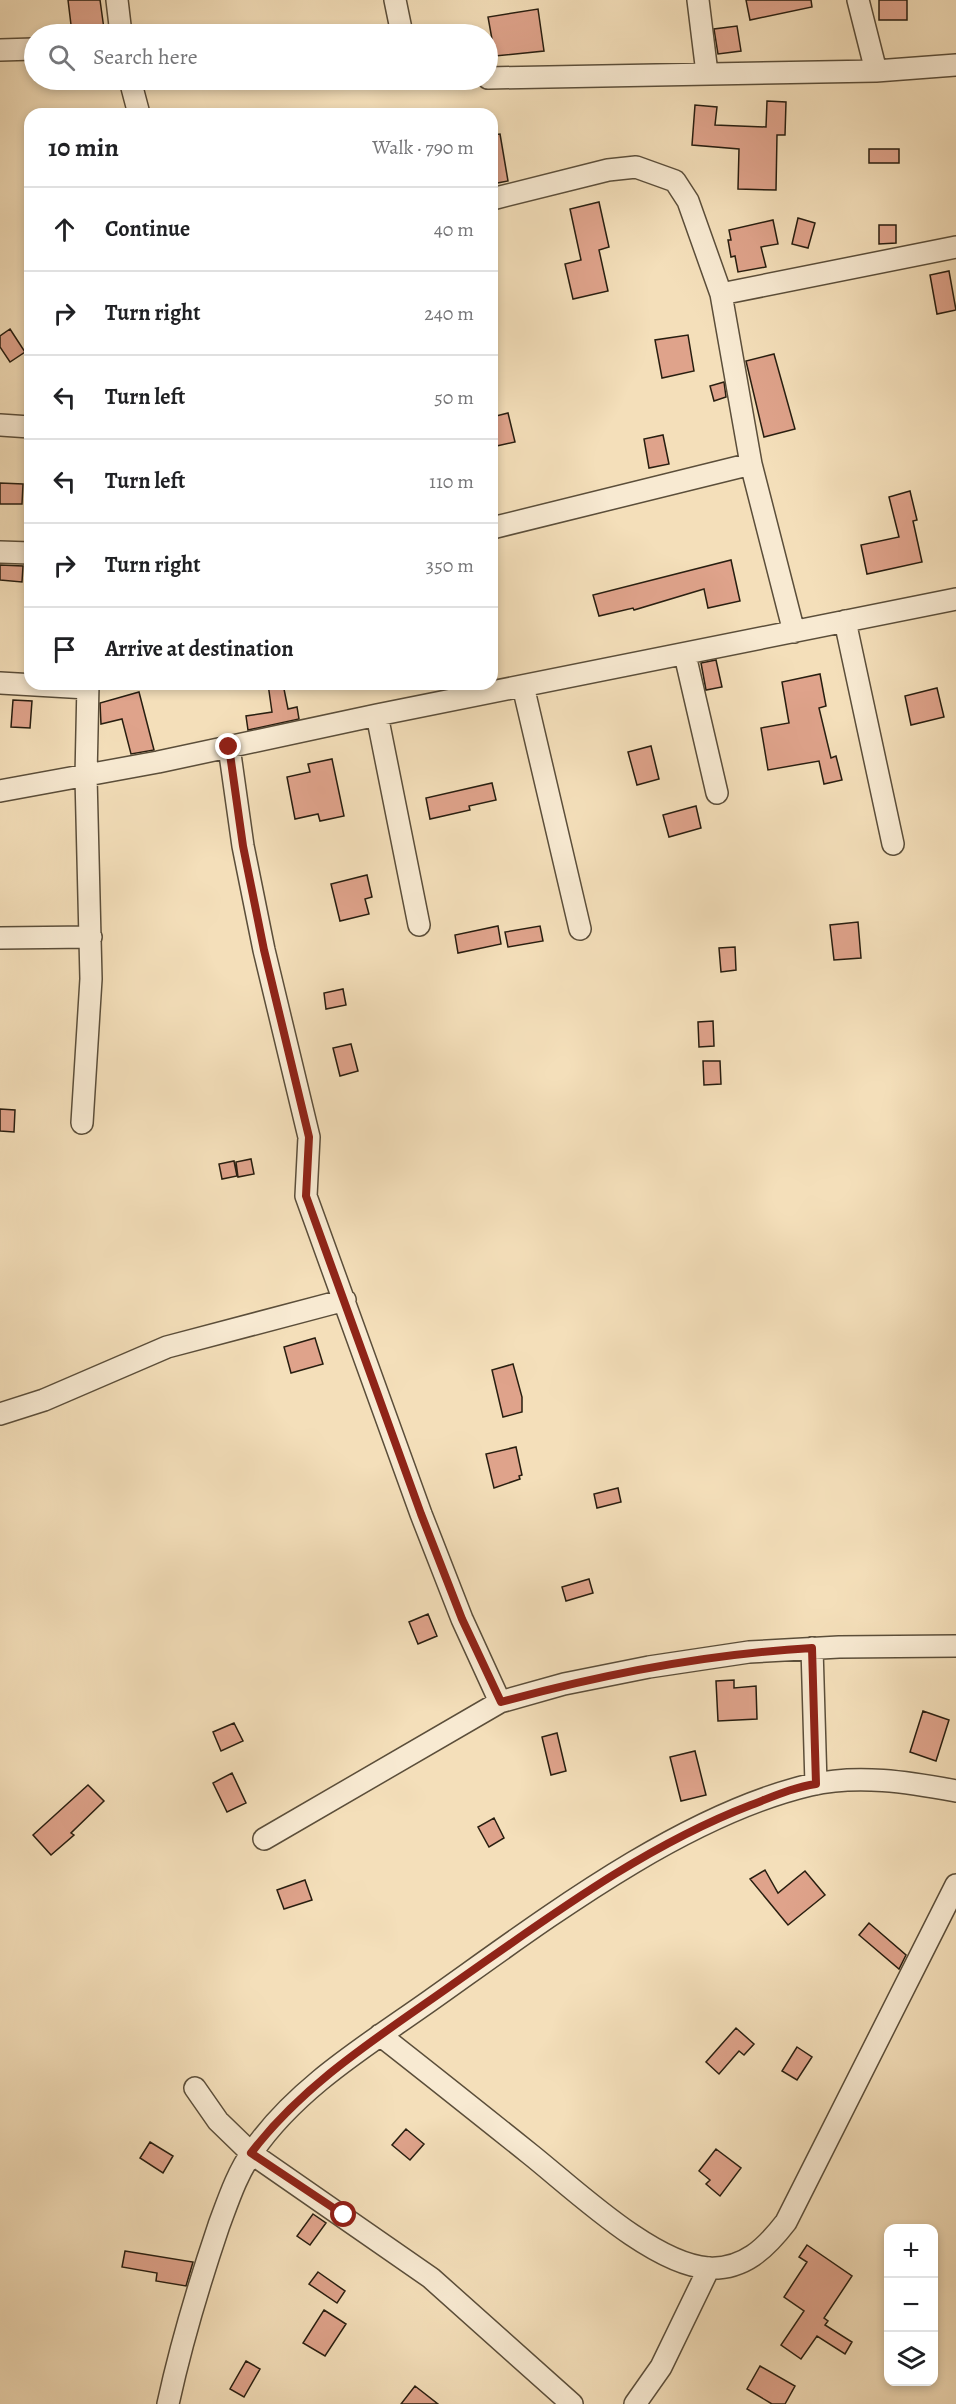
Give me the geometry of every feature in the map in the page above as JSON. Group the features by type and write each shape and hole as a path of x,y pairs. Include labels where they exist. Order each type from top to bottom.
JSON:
{"street":[{"path":"117,0 120,24"},
{"path":"395,0 400,24"},
{"path":"698,0 707,73"},
{"path":"858,0 876,71"},
{"path":"0,50 24,49"},
{"path":"498,78 876,71 956,65"},
{"path":"133,90 137,108"},
{"path":"498,198 608,170 636,167 656,172 675,181 688,201 721,294 751,464 794,632"},
{"path":"721,294 956,247"},
{"path":"0,425 24,427"},
{"path":"498,527 751,464"},
{"path":"0,552 24,553"},
{"path":"0,791 86,777 377,715 685,655 956,598"},
{"path":"845,621 893,844"},
{"path":"685,655 717,794"},
{"path":"0,683 24,684"},
{"path":"523,686 580,929"},
{"path":"82,1123 89,1030 91,937 86,777 88,690"},
{"path":"377,715 419,924"},
{"path":"229,747 243,846 264,950 309,1137 306,1196 454,1598 501,1702"},
{"path":"0,938 91,937"},
{"path":"0,1414 44,1400 167,1347 345,1300"},
{"path":"264,1839 501,1702 564,1684 649,1667 749,1652 812,1648 956,1646"},
{"path":"812,1648 816,1784"},
{"path":"168,2404 194,2302 230,2196 251,2153 273,2124 312,2087 380,2035 569,1905 648,1855 713,1820 816,1784 857,1780 899,1781 956,1791"},
{"path":"380,2035 633,2234 684,2264 709,2268 734,2266 752,2258 768,2245 786,2222 956,1885"},
{"path":"195,2088 218,2121 251,2153 344,2215 431,2278 572,2404"},
{"path":"636,2404 661,2367 709,2268"}],"building":[{"path":"68,0 100,0 103,24 71,24"},
{"path":"746,0 811,0 812,7 750,20"},
{"path":"879,0 907,0 907,20 879,20"},
{"path":"538,9 544,51 498,56 498,24 489,24 488,17"},
{"path":"737,26 741,51 718,54 714,29"},
{"path":"767,101 786,102 785,135 777,135 776,190 738,189 739,149 692,145 695,105 717,107 715,125 766,127"},
{"path":"498,134 500,134 508,181 498,183"},
{"path":"869,149 899,149 899,163 869,163"},
{"path":"599,202 609,247 599,250 608,291 573,299 565,264 581,260 570,209"},
{"path":"798,218 815,223 808,248 792,244"},
{"path":"773,220 778,244 761,247 766,267 738,272 735,256 731,257 729,230"},
{"path":"879,225 896,225 896,243 879,244"},
{"path":"949,271 956,310 937,314 930,275"},
{"path":"10,329 24,353 10,362 0,347 0,336"},
{"path":"688,335 694,371 662,378 655,340"},
{"path":"774,354 795,429 764,437 746,361"},
{"path":"724,382 726,397 714,401 710,386"},
{"path":"508,413 515,442 498,446 498,416"},
{"path":"663,435 669,464 649,468 644,439"},
{"path":"0,483 23,484 22,504 0,504"},
{"path":"910,491 917,520 913,521 922,562 867,574 861,545 899,537 889,497"},
{"path":"731,560 740,601 708,608 704,589 634,610 633,608 599,616 593,595"},
{"path":"0,565 23,566 22,582 0,580"},
{"path":"716,660 722,687 706,690 701,663"},
{"path":"820,674 826,706 819,708 831,758 836,756 842,780 824,784 819,761 768,770 761,728 789,723 782,682"},
{"path":"937,688 944,717 911,725 905,696"},
{"path":"269,690 284,690 288,709 297,707 299,719 248,730 246,716 272,712"},
{"path":"139,692 154,750 131,754 122,719 101,724 100,703"},
{"path":"13,700 32,701 30,728 11,727"},
{"path":"651,746 659,779 637,785 628,752"},
{"path":"332,759 344,816 320,821 318,814 295,819 287,777 310,772 308,764"},
{"path":"492,783 496,800 469,806 470,810 430,819 426,798"},
{"path":"696,806 701,828 669,837 663,815"},
{"path":"367,875 372,897 365,899 369,914 340,921 331,884"},
{"path":"858,922 861,958 834,960 830,925"},
{"path":"498,926 501,944 458,953 455,935"},
{"path":"540,926 543,941 508,947 505,932"},
{"path":"735,947 736,970 721,972 719,948"},
{"path":"343,989 346,1005 326,1009 324,993"},
{"path":"713,1021 714,1046 699,1047 698,1022"},
{"path":"351,1044 358,1071 340,1076 333,1048"},
{"path":"703,1061 720,1061 721,1084 704,1085"},
{"path":"0,1109 15,1110 14,1132 0,1131"},
{"path":"251,1159 254,1174 238,1177 236,1162"},
{"path":"234,1161 237,1176 222,1179 219,1164"},
{"path":"315,1338 323,1364 291,1373 284,1347"},
{"path":"513,1364 522,1397 522,1412 503,1417 492,1370"},
{"path":"516,1447 522,1475 519,1476 520,1479 494,1488 486,1454"},
{"path":"618,1488 621,1502 597,1508 594,1494"},
{"path":"589,1579 593,1593 566,1601 562,1587"},
{"path":"428,1614 437,1636 418,1644 409,1622"},
{"path":"734,1680 734,1688 756,1686 757,1719 718,1721 716,1681"},
{"path":"923,1711 949,1720 936,1761 910,1752"},
{"path":"234,1723 243,1741 221,1751 213,1732"},
{"path":"557,1733 566,1771 551,1775 542,1737"},
{"path":"695,1751 706,1795 681,1801 670,1757"},
{"path":"232,1773 246,1803 227,1812 213,1783"},
{"path":"88,1785 104,1801 71,1833 74,1835 51,1855 33,1835"},
{"path":"494,1818 504,1838 489,1847 478,1827"},
{"path":"765,1870 778,1893 805,1871 825,1895 788,1925 750,1879"},
{"path":"305,1880 312,1900 284,1909 277,1890"},
{"path":"869,1923 906,1955 899,1969 859,1935"},
{"path":"736,2028 754,2044 744,2055 739,2051 719,2074 706,2062"},
{"path":"797,2047 812,2057 797,2080 782,2071"},
{"path":"406,2129 424,2144 410,2160 392,2145"},
{"path":"150,2142 173,2156 163,2173 140,2158"},
{"path":"716,2149 741,2168 720,2196 706,2184 710,2180 699,2171"},
{"path":"313,2214 326,2223 310,2245 297,2236"},
{"path":"807,2245 852,2276 824,2318 828,2321 825,2325 852,2342 845,2354 817,2336 801,2359 781,2345 804,2311 784,2297 807,2262 799,2257"},
{"path":"125,2251 193,2262 186,2286 156,2281 157,2273 122,2267"},
{"path":"318,2272 345,2291 337,2303 309,2284"},
{"path":"324,2310 346,2324 325,2356 303,2343"},
{"path":"246,2361 260,2369 244,2397 230,2389"},
{"path":"760,2366 795,2386 785,2404 772,2404 747,2389"},
{"path":"415,2386 438,2404 401,2404"}],"route":[{"path":"229,747 243,846 264,950 309,1137 306,1196 421,1514 462,1619 501,1702 564,1684 649,1667 749,1652 812,1648 816,1784 713,1820 648,1855 569,1905 380,2035 312,2087 273,2124 251,2153 344,2215"}]}
